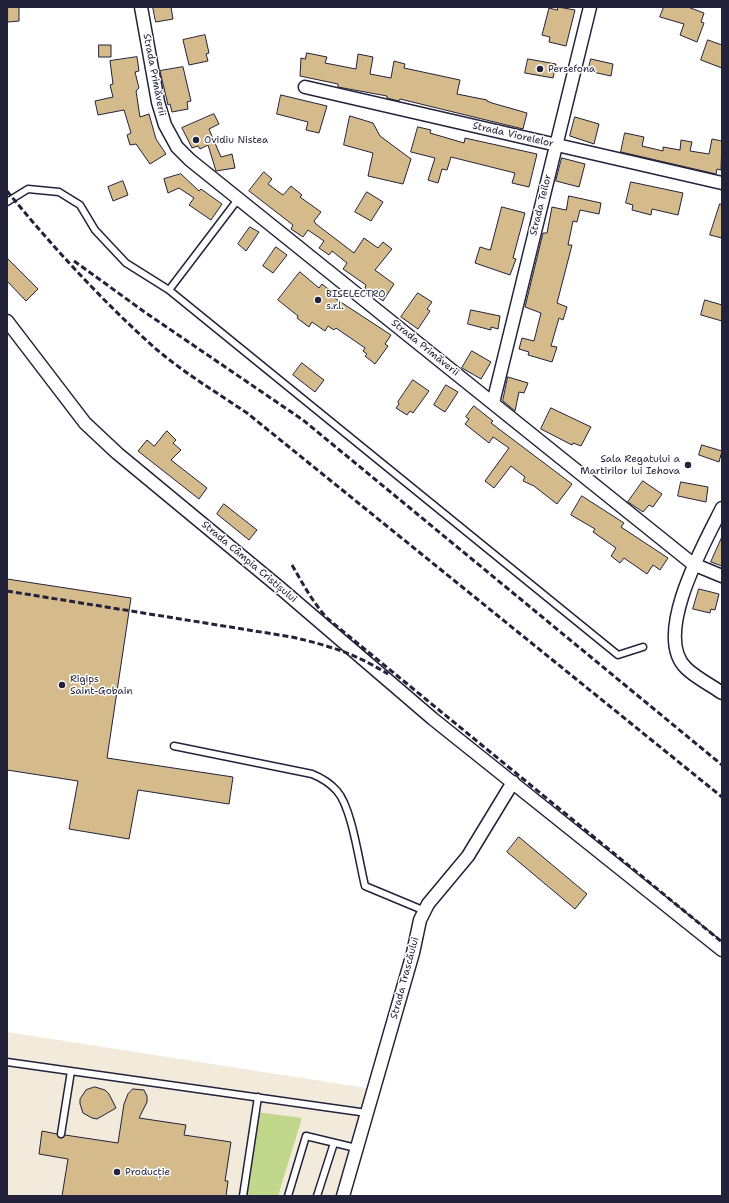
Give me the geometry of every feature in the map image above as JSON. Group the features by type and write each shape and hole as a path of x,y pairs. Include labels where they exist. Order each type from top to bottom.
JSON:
{"street":[{"name":"Strada Primăverii","path":"141,7 158,102 164,125 177,147 190,160 694,564 722,576"},
{"name":"Strada Teilor","path":"493,403 590,7"},
{"name":"Strada Viorelelor","path":"305,88 722,183"},
{"name":"Strada Câmpia Cristișului","path":"7,321 85,423 117,453 244,557 433,719 722,950"},
{"path":"722,508 694,564 679,604 675,633 676,652 686,668 722,693"},
{"name":"Strada Trascăului","path":"343,1196 413,953 420,920 425,910 468,856 513,782"}],"lane":[{"path":"7,202 28,189 59,192 80,205 95,230 126,263 170,290 618,655 643,647"},
{"path":"170,290 239,198"},
{"path":"174,746 312,774 326,780 338,792 347,808 364,886 425,910"},
{"path":"7,1062 367,1113"},
{"path":"61,1134 70,1071"},
{"path":"243,1196 258,1097"},
{"path":"288,1196 306,1136 356,1148"},
{"path":"317,1196 334,1143"}],"shaded area":[{"path":"7,1032 373,1089 341,1196 7,1196"}],"green space":[{"path":"256,1112 302,1118 278,1196 243,1196"}],"building":[{"path":"8,7 19,7 19,21 8,22"},
{"path":"153,7 171,7 173,19 156,22"},
{"path":"558,7 575,10 566,46 549,42 550,37 542,35 549,8 557,10"},
{"path":"664,7 688,7 704,13 701,22 704,23 697,42 680,35 684,24 660,17"},
{"path":"205,35 209,53 206,54 208,61 189,65 183,40"},
{"path":"708,40 722,45 722,68 701,60"},
{"path":"99,45 111,45 111,57 99,57"},
{"path":"307,53 327,57 325,63 356,69 358,54 373,57 370,74 391,78 394,61 405,64 404,68 460,80 457,94 487,100 492,103 527,113 523,129 400,99 399,101 387,98 387,96 338,87 338,84 300,76 301,58 305,59"},
{"path":"137,57 139,71 135,72 139,88 136,91 140,117 149,114 156,139 166,154 150,164 136,144 130,145 127,135 131,133 124,110 98,115 95,101 113,97 110,85 113,84 110,61"},
{"name":"Persefona","path":"528,59 556,64 553,78 525,73"},
{"path":"591,59 613,64 611,76 588,71"},
{"path":"183,67 191,101 187,102 188,109 172,112 170,104 168,105 160,71"},
{"path":"281,95 327,106 319,133 306,130 308,122 277,114"},
{"path":"214,114 219,124 209,129 221,157 232,154 235,168 216,171 208,145 200,149 198,146 192,148 182,128"},
{"path":"350,116 373,123 380,136 411,159 403,184 368,176 373,153 344,145"},
{"path":"575,117 599,124 594,144 570,136"},
{"path":"418,127 431,130 430,133 464,143 465,138 537,154 529,187 512,183 515,173 451,157 447,170 442,169 438,183 428,180 435,158 411,152"},
{"path":"625,133 644,137 642,146 663,151 663,147 680,150 681,140 692,142 690,151 709,154 712,139 722,141 721,170 717,169 716,174 621,152"},
{"path":"562,158 585,164 579,187 556,181"},
{"path":"264,172 272,179 268,184 283,195 291,186 302,195 300,197 321,212 314,221 316,224 354,253 364,238 378,248 383,242 392,249 375,270 394,284 383,301 365,288 366,285 343,269 347,263 332,251 329,255 319,248 324,241 308,230 303,237 291,229 293,225 249,191"},
{"path":"181,174 199,191 201,189 222,204 211,220 189,205 194,198 179,188 168,193 164,179"},
{"path":"123,181 128,195 113,201 108,187"},
{"path":"631,182 683,193 678,215 652,209 651,215 632,210 633,205 626,203"},
{"path":"367,192 383,202 371,221 355,212"},
{"path":"569,196 601,203 599,214 580,210 577,222 573,221 568,245 572,245 557,303 567,307 563,320 559,318 551,346 557,347 552,362 528,355 529,352 519,349 522,338 534,341 541,313 525,307 543,233 547,233 552,207 566,210"},
{"path":"720,204 722,205 722,238 710,235"},
{"path":"502,207 525,213 513,258 516,259 510,275 475,263 480,247 490,250"},
{"path":"250,227 259,232 246,251 238,244"},
{"path":"276,247 287,255 273,273 263,266"},
{"path":"7,258 38,289 26,301 7,281"},
{"path":"300,272 319,288 322,284 332,292 330,295 391,335 385,344 388,346 375,364 365,356 367,354 363,351 365,348 336,328 334,330 328,326 325,331 312,322 309,327 278,300"},
{"path":"418,293 432,302 427,309 430,311 418,329 401,317"},
{"path":"705,300 722,305 722,321 701,315"},
{"path":"471,310 500,316 498,329 491,327 491,330 468,324"},
{"path":"472,351 491,362 481,379 462,368"},
{"path":"302,363 324,380 315,392 293,375"},
{"path":"508,377 528,383 524,393 519,392 515,411 503,401"},
{"path":"413,380 429,391 413,413 410,411 407,415 396,408 399,404 398,402"},
{"path":"446,385 458,392 445,412 434,405"},
{"path":"474,406 493,421 491,423 572,484 557,504 534,486 523,481 525,477 511,466 494,488 485,481 509,448 493,437 489,443 465,424 469,419 466,417"},
{"path":"551,408 591,427 581,446 573,443 572,445 541,429"},
{"path":"167,431 176,440 173,443 181,450 171,460 207,488 199,499 138,451 147,440 154,446"},
{"path":"702,445 722,451 719,462 699,455"},
{"path":"643,481 662,494 653,507 649,505 643,512 628,502"},
{"path":"681,482 708,487 706,502 678,496"},
{"path":"582,496 624,523 621,527 668,558 660,570 653,565 647,574 624,558 620,563 611,556 616,548 593,532 595,529 571,515"},
{"path":"224,504 257,530 249,540 217,514"},
{"path":"722,537 722,566 711,562"},
{"name":"Rigips Saint-Gobain","path":"7,579 131,598 107,758 233,777 229,804 138,790 129,839 69,829 78,781 7,770"},
{"path":"699,589 719,594 715,610 711,609 710,613 693,609"},
{"path":"519,837 587,894 575,909 507,852"},
{"path":"95,1087 105,1090 109,1094 116,1108 97,1119 83,1113 80,1104 80,1099 86,1090"},
{"path":"133,1089 144,1090 147,1096 147,1102 139,1118 186,1125 184,1135 231,1142 225,1181 228,1181 226,1196 62,1196 68,1159 39,1154 42,1131 57,1134 61,1138 65,1135 118,1143 124,1104 128,1094"}],"railway":[{"path":"7,191 41,232 78,272 116,312 155,348 189,374 247,413 722,797"},
{"path":"74,261 146,313 303,420 722,765"},
{"path":"292,565 313,600 328,619 722,942"},
{"path":"7,591 292,637 353,655 388,674"}],"place":[{"name":"Persefona","path":"540,69"},
{"name":"Ovidiu Nistea","path":"196,140"},
{"name":"BISELECTRO s.r.l.","path":"318,300"},
{"name":"Sala Regatului a Martirilor lui Iehova","path":"688,465"},
{"name":"Rigips Saint-Gobain","path":"62,685"},
{"name":"Producție","path":"117,1172"}]}
